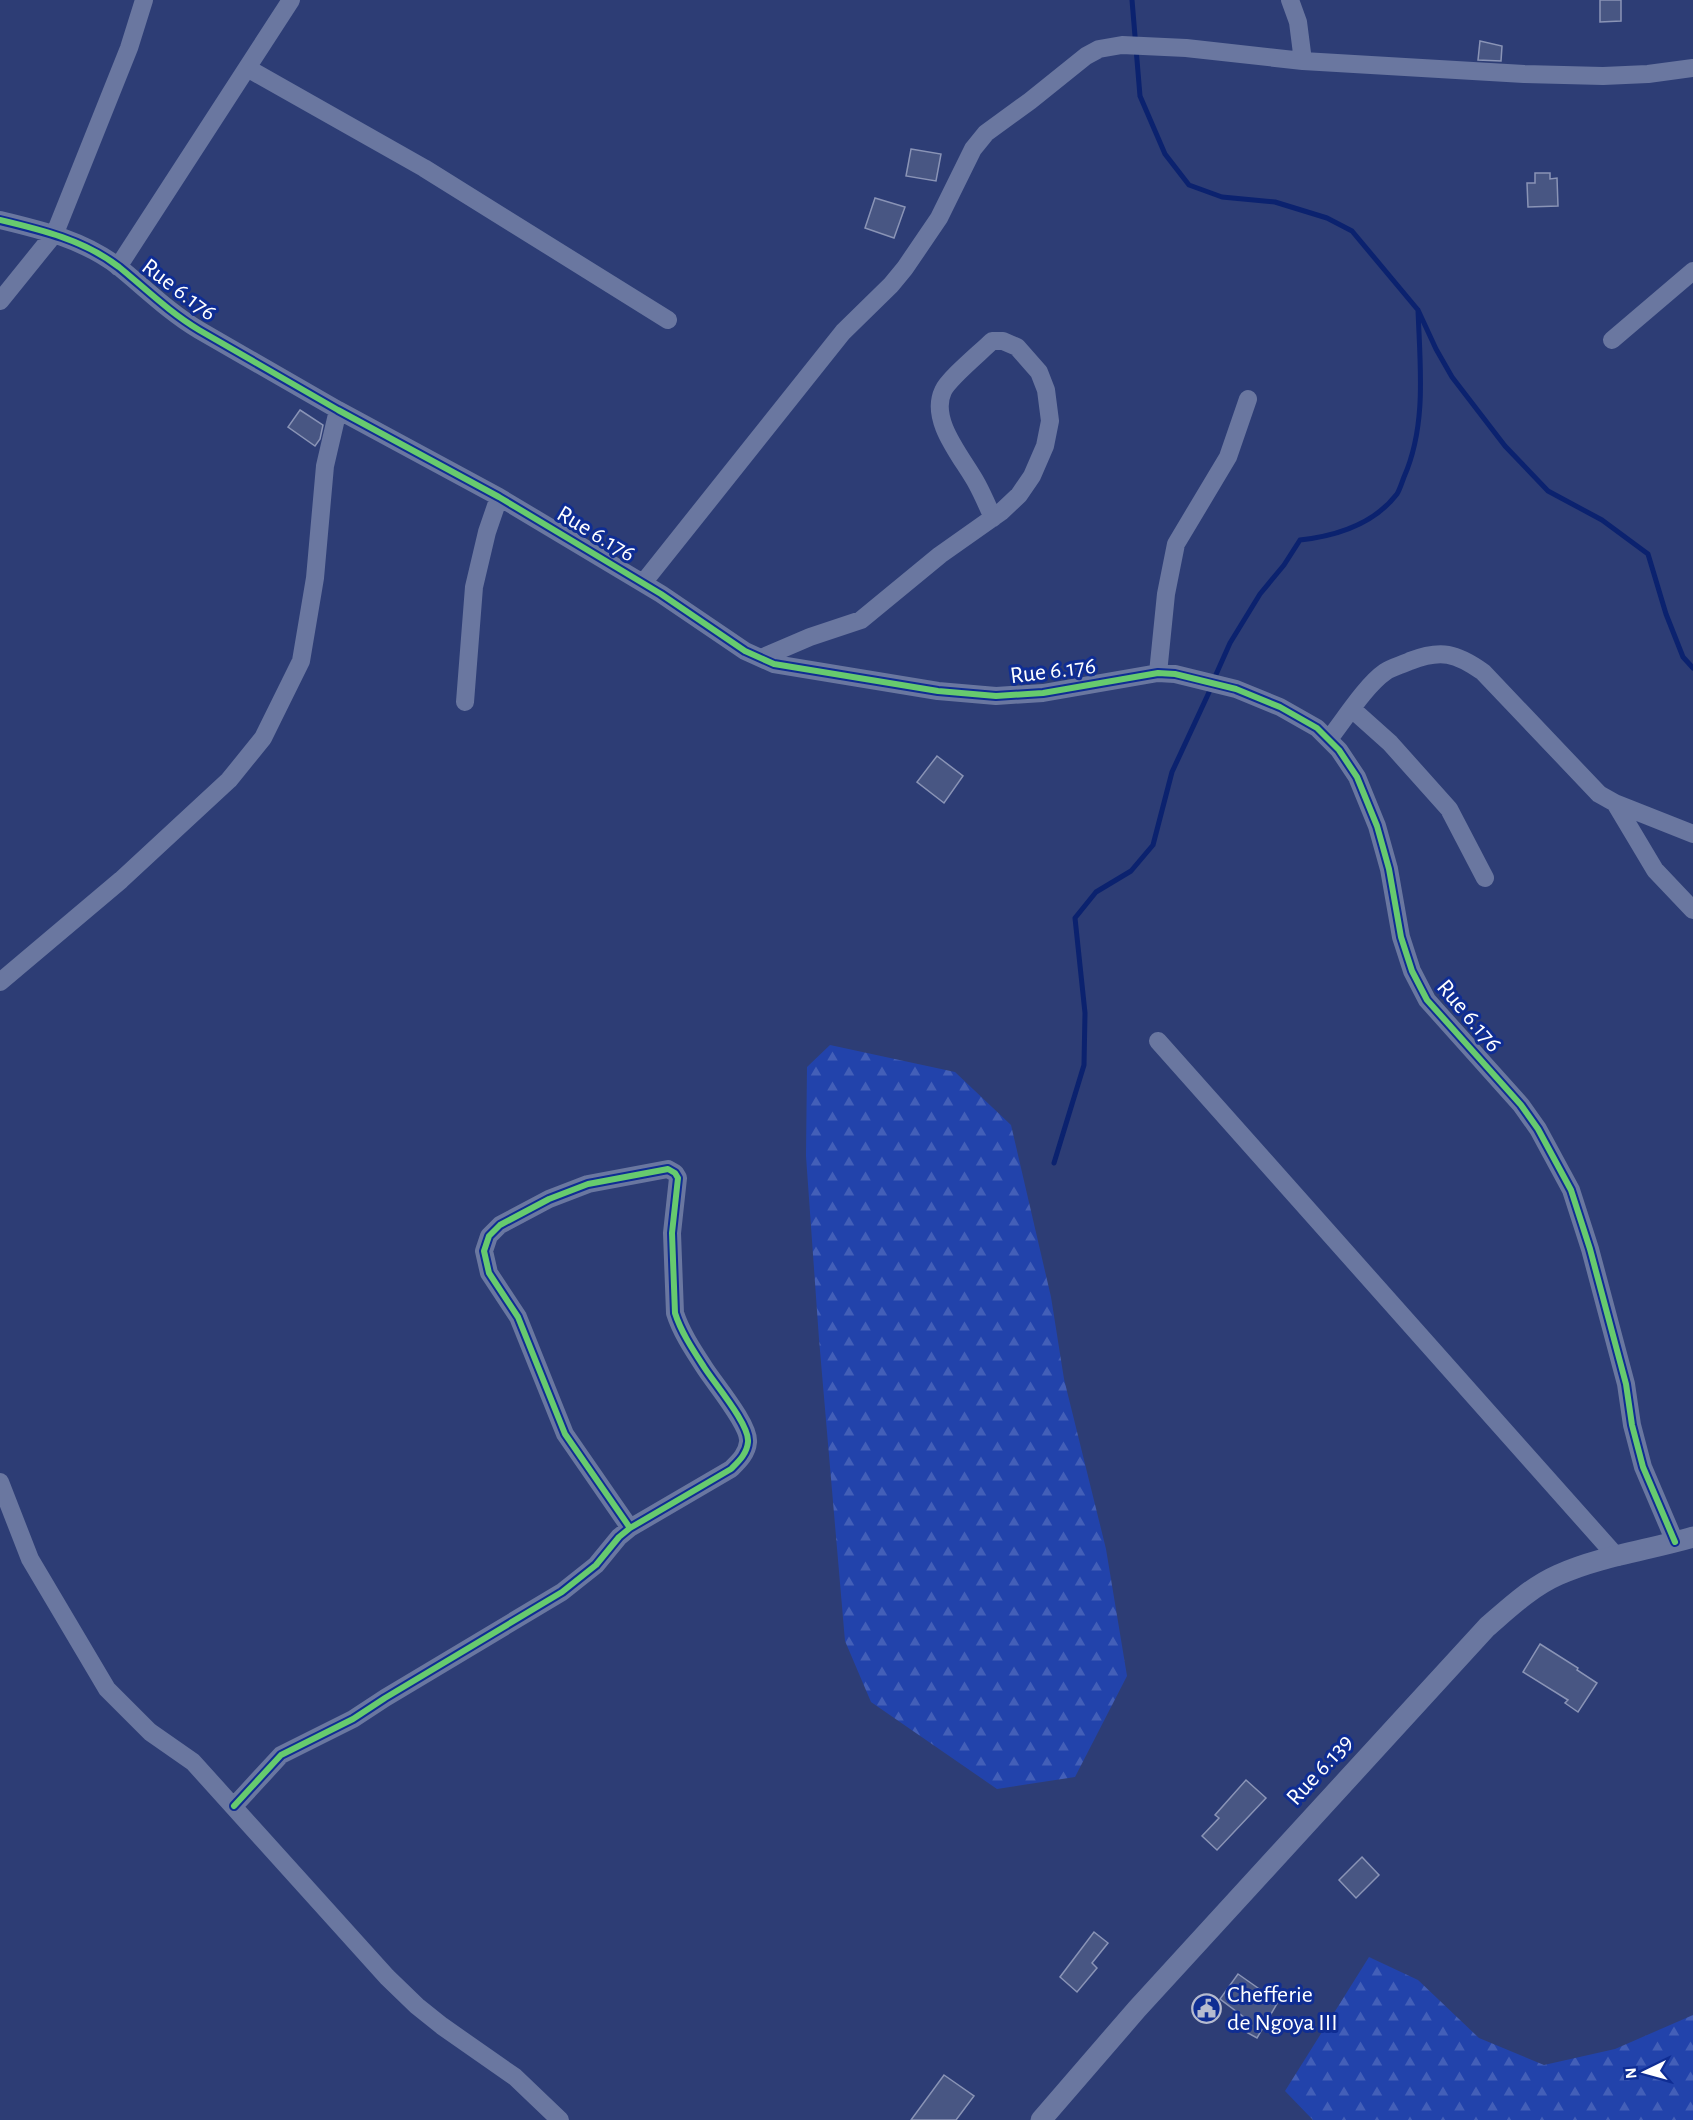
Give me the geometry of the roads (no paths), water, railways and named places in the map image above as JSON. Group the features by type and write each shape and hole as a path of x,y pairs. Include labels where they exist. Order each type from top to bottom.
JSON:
{"street":[{"path":"0,301 56,233 129,48 144,0"},
{"path":"118,267 291,0"},
{"path":"1290,0 1298,22 1303,61"},
{"path":"643,583 843,332 905,268 939,218 973,149 986,133 1086,56 1099,49 1122,45 1186,48 1303,61 1460,72 1603,76 1648,74 1693,68"},
{"path":"247,68 424,168 668,320"},
{"name":"Rue 6.176","path":"0,220 56,233 99,254 118,267 177,317 338,410 499,497 643,583 745,651 774,664 938,691 996,696 1043,693 1158,673 1175,674 1236,688 1280,707 1317,728 1339,750 1357,777 1377,826 1389,869 1401,937 1412,971 1427,1000 1521,1105 1538,1129 1572,1190 1626,1384 1632,1425 1643,1467 1684,1540"},
{"path":"1612,340 1693,271"},
{"path":"761,658 810,637 861,620 940,555 993,518 1019,495 1032,476 1045,446 1050,421 1046,390 1039,372 1017,347 1003,341 992,341 943,388 939,412 943,425 977,484 993,518"},
{"path":"1158,673 1166,594 1176,544 1228,457 1248,399"},
{"path":"0,982 121,880 229,780 263,738 301,661 315,578 325,466 338,410"},
{"path":"465,702 474,587 487,532 499,497"},
{"path":"1329,739 1374,682 1386,671 1418,658 1438,653 1452,655 1466,660 1483,672 1599,794 1693,834"},
{"path":"1352,709 1390,743 1449,809 1485,878"},
{"path":"1615,802 1655,870 1693,910"},
{"path":"1158,1041 1617,1557"},
{"path":"234,1806 281,1755 353,1719 562,1592 596,1565 619,1537 630,1528 731,1469 742,1457 748,1442 745,1427 702,1365 679,1326 675,1314 672,1233 678,1178 668,1169 588,1184 541,1202 500,1225 489,1236 484,1251 489,1273 518,1317 565,1434 630,1528"},
{"path":"0,1482 30,1558 107,1689 150,1732 193,1762 387,1977 410,1999 442,2026 515,2077 560,2120"},
{"name":"Rue 6.139","path":"1041,2120 1137,2008 1486,1627 1522,1596 1557,1575 1684,1540"}],"waterway":[{"path":"1132,0 1140,96 1165,154 1189,185 1222,197 1275,202 1327,218 1352,231 1418,310 1452,377 1505,446 1548,491 1602,520 1648,554 1666,614 1683,657 1693,668"},
{"path":"1214,679 1230,643 1260,594 1284,565 1300,540 1340,532 1366,521 1397,494 1411,457 1419,416 1421,373 1418,310"},
{"path":"1054,1163 1084,1065 1085,1013 1075,918 1096,892 1131,871 1153,845 1172,772 1211,688"}],"place":[{"name":"Chefferie de Ngoya III","path":"1206,2009"}]}
